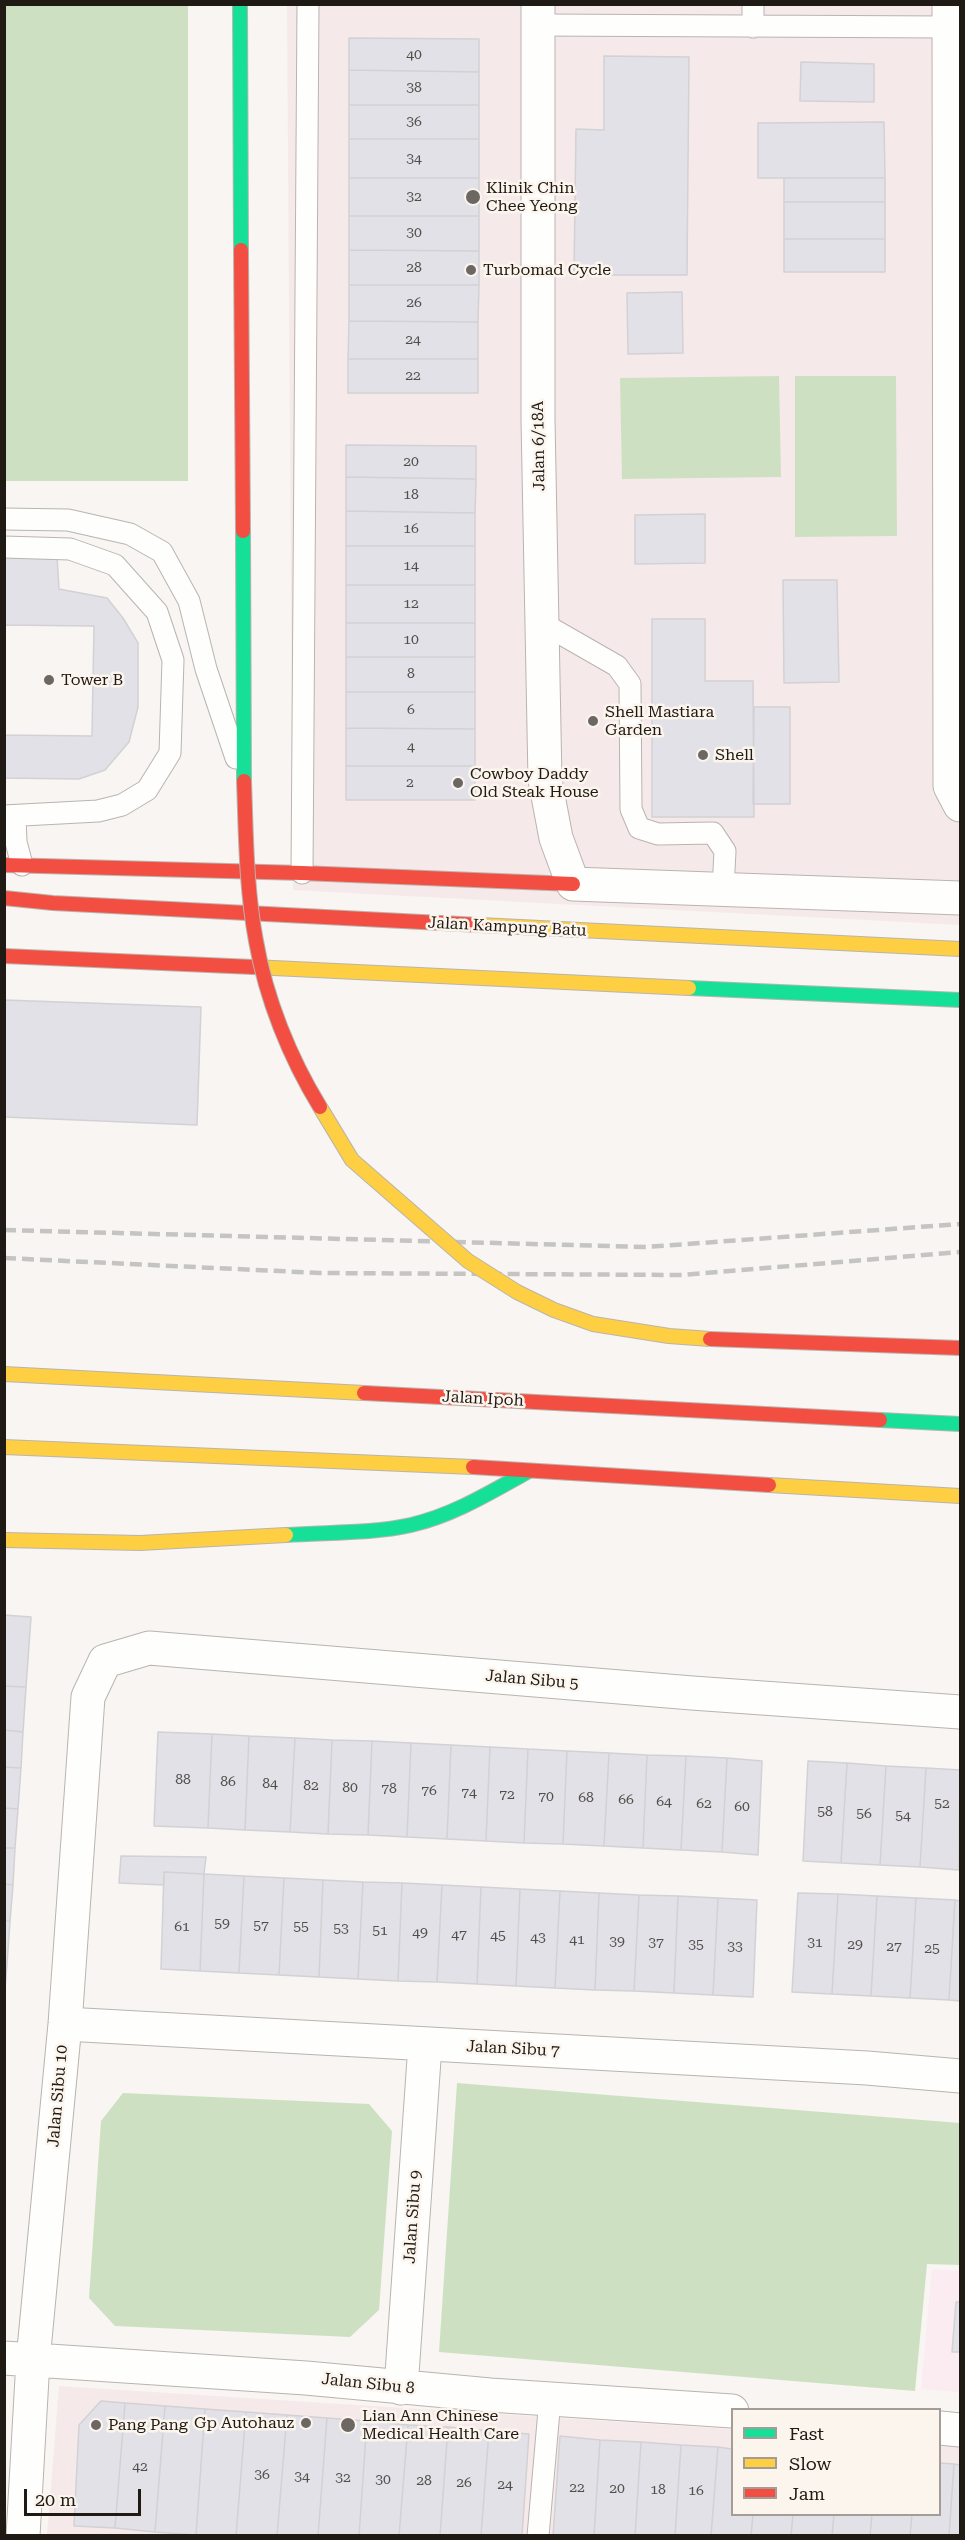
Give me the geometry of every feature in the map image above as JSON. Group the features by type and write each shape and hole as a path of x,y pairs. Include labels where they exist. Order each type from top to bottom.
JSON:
{"main road":[{"path":"240,4 244,781 249,892 256,943 273,1005 300,1075 352,1160 468,1261 518,1292 554,1310 593,1324 669,1336 744,1342 960,1348"},
{"path":"13,865 302,873 573,884"},
{"name":"Jalan Kampung Batu","path":"4,898 53,903 960,949"},
{"path":"4,956 960,1000"},
{"name":"Jalan Ipoh","path":"4,1374 960,1424"},
{"path":"4,1447 529,1471 960,1496"},
{"path":"4,1540 140,1543 370,1530 411,1525 461,1508 529,1471"}],"street":[{"name":"Jalan 6/18A","path":"538,15 538,420 545,780 556,838 573,884"},
{"path":"949,16 955,187 950,786 960,805"},
{"path":"573,884 960,898"},
{"name":"Jalan Sibu 5","path":"105,1661 149,1648 692,1693 960,1712"},
{"name":"Jalan Sibu 10","path":"23,2535 19,2359 64,2024 88,1697 105,1661"},
{"name":"Jalan Sibu 7","path":"64,2024 867,2068 960,2076"},
{"name":"Jalan Sibu 9","path":"401,2388 425,2045"},
{"name":"Jalan Sibu 8","path":"19,2359 306,2378 401,2388 731,2411"},
{"path":"941,2428 960,2430"}],"lane":[{"path":"302,873 308,4"},
{"path":"753,4 753,27"},
{"path":"538,15 753,27 949,16"},
{"path":"4,519 68,520 130,534 162,552 189,601 206,669 244,781"},
{"path":"4,547 70,549 115,565 157,612 173,660 170,753 147,790 122,805 98,812 10,816 16,842 13,865"},
{"path":"542,623 617,666 630,684 631,809 639,828 658,834 713,833 725,850 723,890"},
{"path":"537,2535 550,2399"}],"shaded area":[{"path":"287,5 960,5 960,925 293,890"},
{"path":"932,2269 960,2271 960,2392 921,2389"},
{"path":"59,2386 731,2429 731,2516 941,2516 941,2443 960,2444 960,2535 47,2536"}],"green space":[{"path":"4,5 188,5 188,481 5,481"},
{"path":"779,376 781,477 622,479 620,378"},
{"path":"795,376 896,376 897,536 795,537"},
{"path":"457,2083 960,2123 960,2265 927,2264 915,2391 439,2352"},
{"path":"123,2093 369,2104 392,2131 379,2310 350,2337 115,2326 89,2298 101,2121"}],"building":[{"path":"349,38 479,39 479,72 349,70"},
{"path":"604,56 689,57 687,275 574,275 576,129 604,130"},
{"path":"801,62 874,64 874,102 800,101"},
{"path":"349,70 479,72 479,105 349,105"},
{"path":"349,105 479,105 479,139 349,139"},
{"path":"884,122 885,178 758,178 758,123"},
{"path":"349,139 479,139 479,178 349,178"},
{"path":"349,178 479,178 479,216 349,216"},
{"path":"784,178 885,178 885,202 784,202"},
{"path":"784,202 885,202 885,239 784,239"},
{"path":"349,216 479,216 479,251 349,250"},
{"path":"784,239 885,239 885,272 784,272"},
{"path":"349,250 479,251 479,285 349,285"},
{"path":"349,285 479,285 478,322 349,321"},
{"path":"682,292 683,353 628,354 627,293"},
{"path":"349,321 478,322 478,359 348,359"},
{"path":"348,359 478,359 478,393 348,393"},
{"path":"346,445 476,446 476,479 346,477"},
{"path":"346,477 476,479 475,513 346,511"},
{"path":"346,511 475,513 475,546 346,546"},
{"path":"705,514 705,563 635,564 635,515"},
{"path":"346,546 475,546 475,585 346,585"},
{"path":"4,555 57,556 59,589 107,598 123,618 138,643 138,707 129,742 105,770 79,779 4,778"},
{"path":"783,580 837,580 839,682 784,683"},
{"path":"346,585 475,585 475,623 346,623"},
{"name":"Shell","path":"652,619 705,619 705,681 753,681 754,817 652,817"},
{"path":"346,623 475,623 475,657 346,657"},
{"name":"Tower B","path":"4,625 94,626 92,736 4,735"},
{"path":"346,657 475,657 475,692 346,692"},
{"path":"346,692 475,692 475,729 346,728"},
{"path":"754,707 790,707 790,804 753,804"},
{"path":"346,728 475,729 475,766 346,766"},
{"path":"346,766 475,766 475,800 346,800"},
{"path":"4,1000 201,1007 197,1125 4,1117"},
{"path":"4,1615 31,1617 26,1687 4,1686"},
{"path":"4,1686 26,1687 23,1732 4,1730"},
{"path":"4,1730 23,1732 21,1768 4,1767"},
{"path":"158,1732 212,1734 208,1828 154,1826"},
{"path":"212,1734 249,1736 245,1830 208,1828"},
{"path":"249,1736 295,1738 290,1832 245,1830"},
{"path":"295,1738 332,1740 328,1834 290,1832"},
{"path":"332,1740 372,1741 368,1835 328,1834"},
{"path":"372,1741 411,1743 407,1837 368,1835"},
{"path":"411,1743 451,1745 447,1839 407,1837"},
{"path":"451,1745 490,1747 486,1841 447,1839"},
{"path":"490,1747 528,1749 524,1843 486,1841"},
{"path":"528,1749 567,1751 563,1844 524,1843"},
{"path":"567,1751 609,1753 604,1846 563,1844"},
{"path":"609,1753 647,1755 643,1848 604,1846"},
{"path":"647,1755 686,1756 681,1850 643,1848"},
{"path":"686,1756 727,1758 722,1852 681,1850"},
{"path":"727,1758 762,1761 758,1855 722,1852"},
{"path":"808,1761 847,1763 841,1863 803,1861"},
{"path":"847,1763 886,1766 880,1865 841,1863"},
{"path":"886,1766 926,1768 920,1867 880,1865"},
{"path":"4,1767 21,1768 18,1809 4,1808"},
{"path":"926,1768 960,1770 959,1870 920,1867"},
{"path":"4,1808 18,1809 15,1848 4,1848"},
{"path":"4,1848 15,1848 13,1885 4,1884"},
{"path":"121,1856 206,1857 204,1874 164,1872 164,1885 119,1883"},
{"path":"164,1872 204,1874 200,1971 161,1969"},
{"path":"204,1874 244,1876 239,1973 200,1971"},
{"path":"244,1876 284,1878 279,1975 239,1973"},
{"path":"284,1878 323,1880 319,1977 279,1975"},
{"path":"323,1880 363,1882 358,1979 319,1977"},
{"path":"363,1882 402,1883 398,1981 358,1979"},
{"path":"402,1883 442,1885 437,1982 398,1981"},
{"path":"4,1884 13,1885 10,1921 4,1921"},
{"path":"442,1885 481,1887 477,1984 437,1982"},
{"path":"481,1887 520,1889 516,1986 477,1984"},
{"path":"520,1889 560,1891 555,1988 516,1986"},
{"path":"560,1891 599,1893 595,1990 555,1988"},
{"path":"599,1893 639,1895 634,1991 595,1990"},
{"path":"798,1893 838,1894 832,1994 792,1992"},
{"path":"838,1894 877,1896 871,1996 832,1994"},
{"path":"639,1895 678,1896 674,1993 634,1991"},
{"path":"678,1896 718,1898 713,1995 674,1993"},
{"path":"877,1896 916,1898 910,1998 871,1996"},
{"path":"718,1898 757,1900 753,1997 713,1995"},
{"path":"916,1898 955,1900 949,2000 910,1998"},
{"path":"955,1900 960,1901 960,2001 949,2000"},
{"path":"4,1921 10,1921 7,1964 4,1963"},
{"path":"4,1963 7,1964 4,2003"},
{"path":"956,2302 960,2302 960,2352 952,2352"},
{"path":"101,2401 125,2403 115,2528 74,2526 79,2425"},
{"path":"125,2403 165,2406 155,2532 115,2528"},
{"path":"165,2406 205,2409 196,2535 155,2532"},
{"path":"205,2409 246,2412 236,2536 196,2535"},
{"path":"246,2412 287,2415 277,2536 236,2536"},
{"path":"287,2415 327,2418 318,2536 277,2536"},
{"path":"327,2418 367,2421 359,2536 318,2536"},
{"path":"367,2421 408,2425 399,2536 359,2536"},
{"path":"408,2425 448,2427 440,2536 399,2536"},
{"path":"448,2427 489,2431 481,2536 440,2536"},
{"path":"489,2431 529,2434 522,2536 481,2536"},
{"path":"560,2436 600,2440 594,2536 553,2536"},
{"path":"600,2440 641,2442 635,2536 594,2536"},
{"path":"641,2442 681,2445 675,2536 635,2536"},
{"path":"681,2445 718,2447 711,2536 675,2536"},
{"path":"718,2447 731,2449 731,2516 753,2516 751,2536 711,2536"},
{"path":"941,2463 954,2464 949,2536 910,2536 912,2516 941,2516"},
{"path":"954,2464 960,2465 960,2536 949,2536"},
{"path":"753,2516 793,2516 791,2536 751,2536"},
{"path":"793,2516 834,2516 832,2536 791,2536"},
{"path":"834,2516 872,2516 870,2536 832,2536"},
{"path":"872,2516 912,2516 910,2536 870,2536"}],"railway":[{"path":"4,1230 646,1247 960,1224"},
{"path":"4,1258 320,1273 682,1275 960,1252"}],"traffic: fast":[{"path":"240,4 241,250"},
{"path":"243,531 244,781"},
{"path":"689,988 960,1000"},
{"path":"880,1420 960,1424"},
{"path":"286,1535 396,1528 427,1521 486,1495 529,1471"}],"traffic: slow":[{"path":"480,925 960,949"},
{"path":"253,967 689,988"},
{"path":"320,1107 352,1160 468,1261 517,1292 554,1310 593,1324 669,1336 710,1339"},
{"path":"4,1374 364,1393"},
{"path":"4,1447 473,1467"},
{"path":"769,1485 960,1496"},
{"path":"4,1540 140,1543 286,1535"}],"traffic: jam":[{"path":"241,250 243,531"},
{"path":"244,781 248,881 260,963 280,1027 320,1107"},
{"path":"4,865 302,873 573,884"},
{"path":"4,898 53,903 480,925"},
{"path":"4,956 253,967"},
{"path":"710,1339 960,1348"},
{"path":"364,1393 880,1420"},
{"path":"473,1467 769,1485"}],"place":[{"name":"Klinik Chin Chee Yeong","path":"473,197"},
{"name":"Turbomad Cycle","path":"471,270"},
{"name":"Tower B","path":"49,680"},
{"name":"Shell Mastiara Garden","path":"593,721"},
{"name":"Shell","path":"703,755"},
{"name":"Cowboy Daddy Old Steak House","path":"458,783"},
{"name":"Gp Autohauz","path":"306,2423"},
{"name":"Pang Pang","path":"96,2425"},
{"name":"Lian Ann Chinese Medical Health Care","path":"348,2425"}]}
